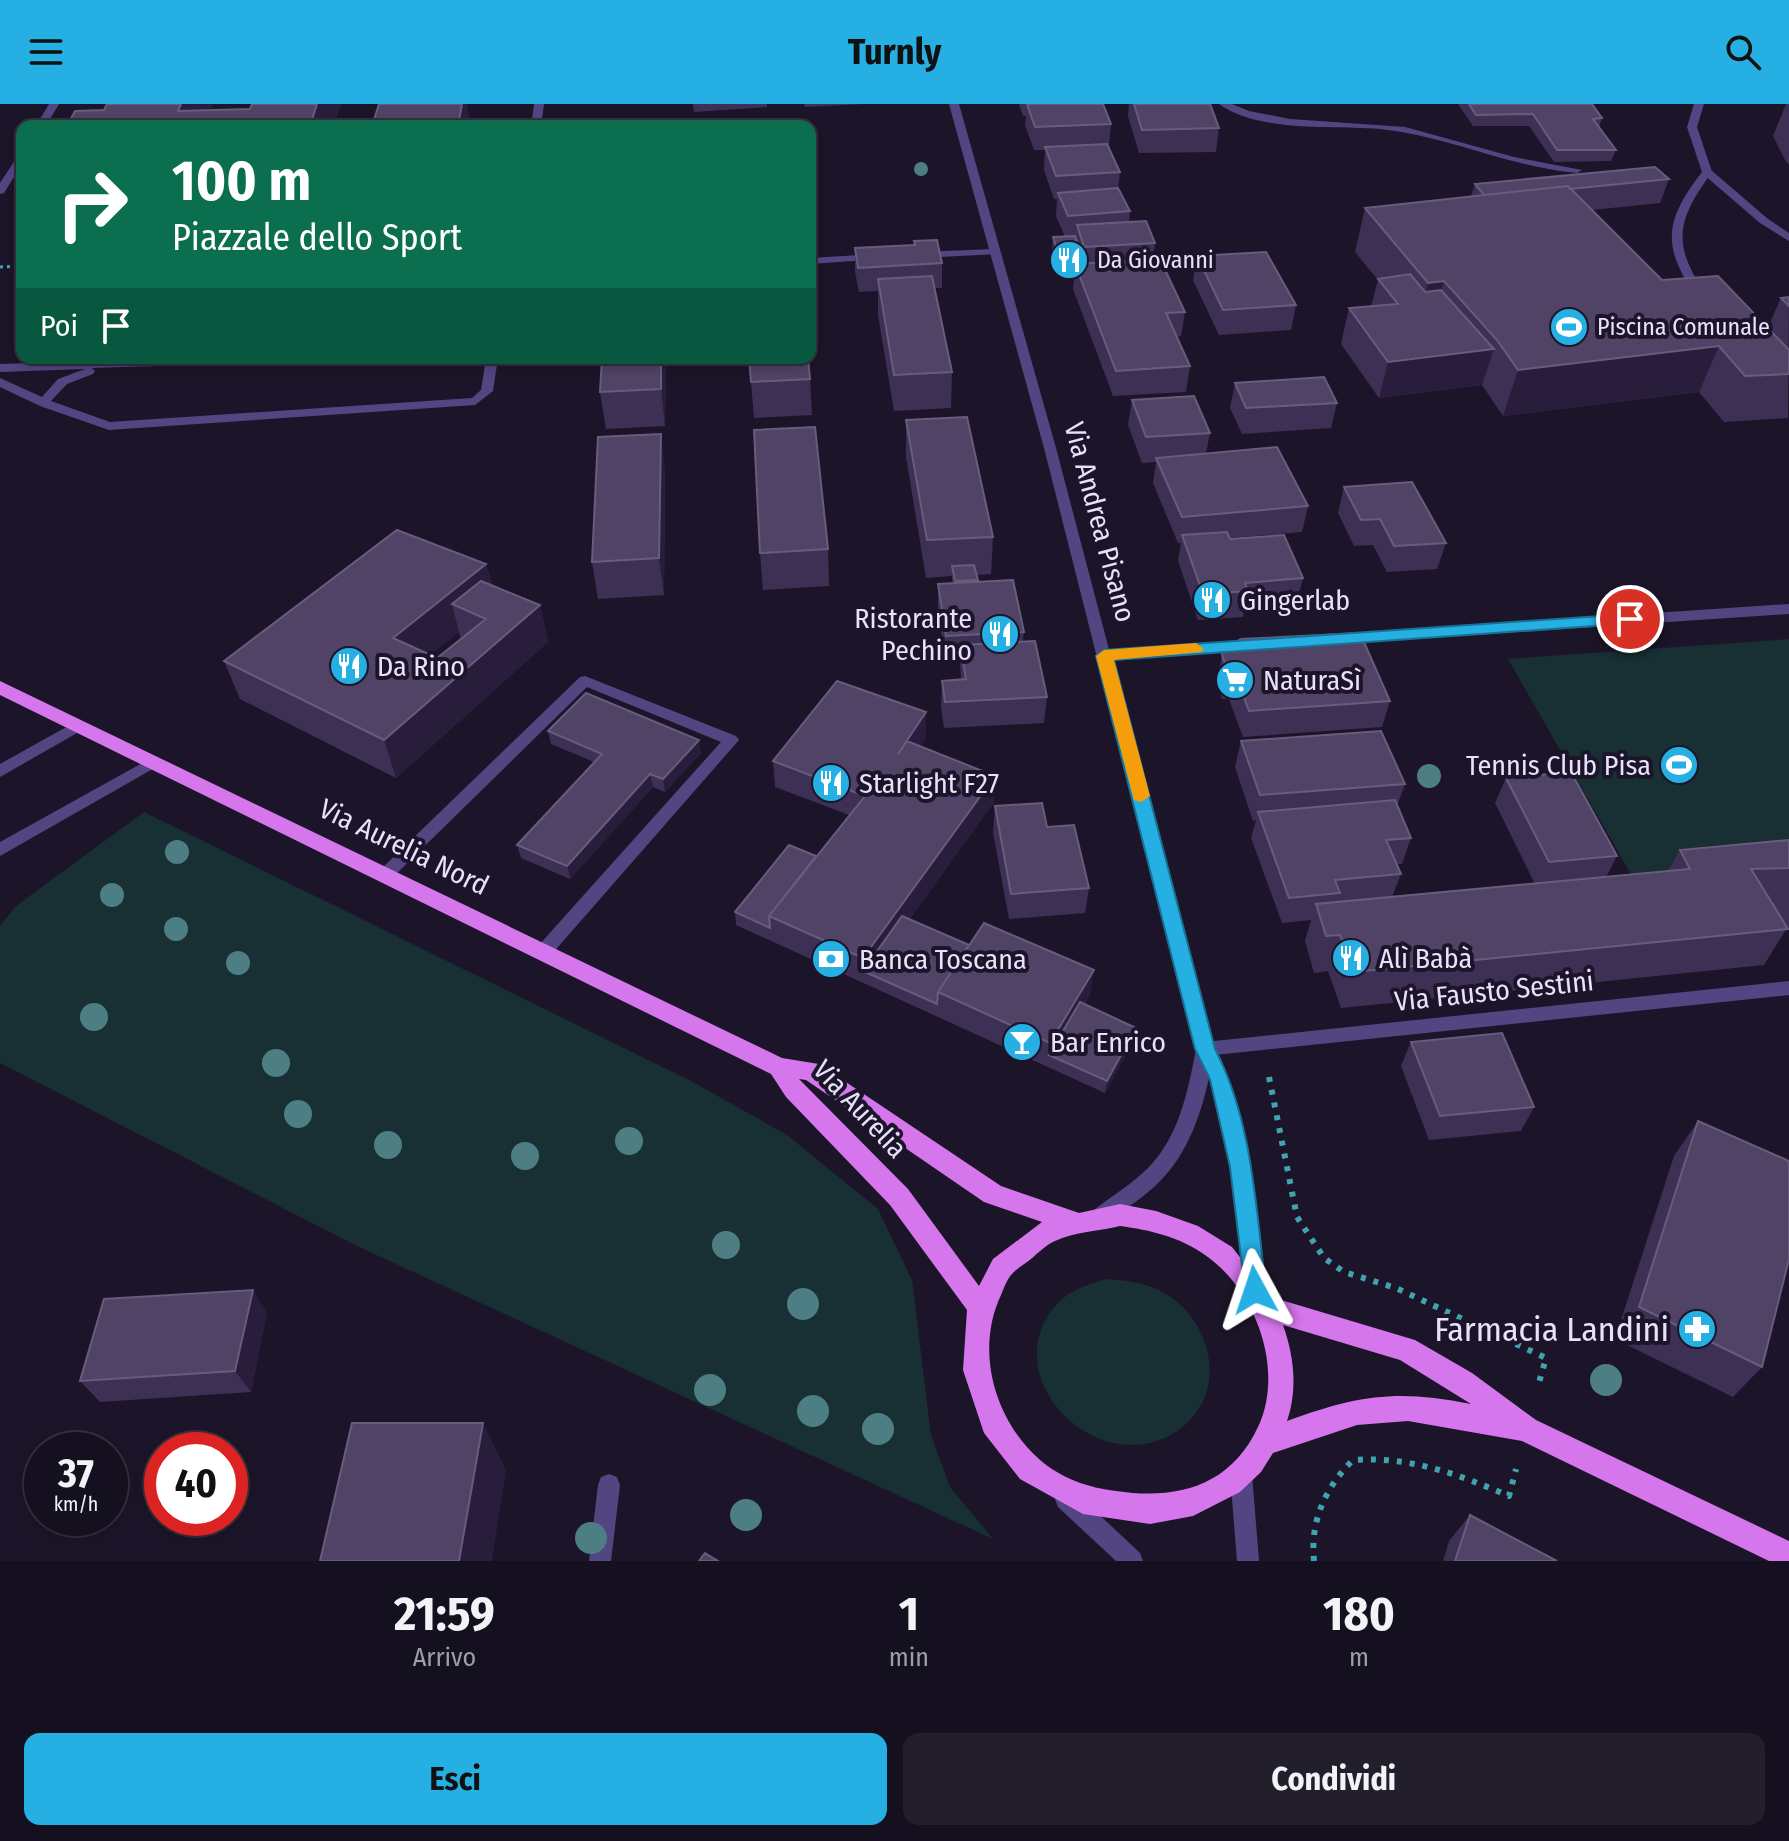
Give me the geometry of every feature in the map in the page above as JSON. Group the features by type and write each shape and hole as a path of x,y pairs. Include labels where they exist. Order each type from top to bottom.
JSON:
{"main road":[{"name":"Via Aurelia Nord","path":"0,687 545,950 779,1067"},
{"name":"Via Aurelia","path":"779,1067 811,1071 993,1194 1070,1221"},
{"name":"Via Aurelia","path":"779,1067 794,1090 899,1197 980,1307"},
{"path":"1101,1216 1139,1217 1186,1233 1226,1257 1260,1299 1278,1344 1282,1385 1274,1425 1241,1474 1193,1503 1155,1510 1117,1509 1091,1503 1051,1484 1033,1472 1004,1440 983,1403 973,1345 980,1307 994,1278 1015,1252 1042,1233 1070,1221 1101,1216"},
{"path":"1260,1299 1406,1349 1463,1382 1527,1429 1789,1556"},
{"path":"1264,1443 1368,1409 1403,1408 1446,1413 1527,1429"}],"street":[{"name":"Via Andrea Pisano","path":"954,104 1104,656 1205,1049 1220,1078 1240,1167 1260,1299"},
{"path":"1224,104 1278,121 1403,129 1525,164 1577,170"},
{"path":"1699,104 1692,127 1707,172 1764,221 1789,238"},
{"path":"0,191 16,166"},
{"path":"1707,172 1687,195 1679,211 1674,237 1684,271 1708,305"},
{"path":"914,256 994,252"},
{"path":"816,261 884,257"},
{"path":"0,368 115,364"},
{"path":"44,403 53,386 70,376 115,364"},
{"path":"0,382 44,403 109,426 458,403 483,397 487,391 491,364"},
{"path":"1328,639 1789,609"},
{"path":"1104,656 1265,644"},
{"path":"386,874 585,681 731,740 545,950"},
{"path":"0,771 79,725"},
{"path":"0,850 153,762"},
{"name":"Via Fausto Sestini","path":"1205,1049 1789,988"},
{"name":"Via Andrea Pisano","path":"1101,1216 1156,1173 1178,1141 1200,1079 1205,1049"},
{"path":"1241,1474 1248,1561"},
{"path":"1051,1484 1132,1561"},
{"path":"600,1561 609,1485"}],"path":[{"path":"1269,1076 1297,1217 1324,1258 1344,1272 1396,1288 1546,1358"},
{"path":"1314,1561 1311,1545 1318,1511 1329,1487 1353,1460 1374,1457 1411,1461 1466,1477 1509,1496"}],"green space":[{"name":"Tennis Club Pisa","path":"1789,639 1789,872 1636,883 1508,659"},
{"path":"144,812 693,1082 787,1135 878,1209 912,1280 931,1435 950,1487 993,1539 357,1246 0,1063 0,926 16,906"},
{"path":"1105,1279 1132,1282 1159,1290 1186,1310 1203,1339 1210,1371 1202,1403 1183,1426 1157,1441 1128,1445 1101,1439 1076,1426 1056,1406 1042,1382 1037,1356 1041,1329 1057,1304 1067,1295"}],"building":[{"path":"107,104 181,104 178,111 250,109 252,104 317,104 312,120 70,120 75,111 104,110"},
{"path":"379,104 462,104 459,120 374,120"},
{"path":"1027,104 1103,104 1111,124 1035,127"},
{"path":"1134,104 1210,104 1219,128 1142,130"},
{"path":"1469,104 1592,104 1602,118 1593,119 1616,150 1557,150 1533,114 1476,115"},
{"path":"1107,144 1120,172 1056,176 1045,147"},
{"path":"1655,167 1669,179 1484,195 1475,184"},
{"path":"1568,186 1662,280 1718,276 1789,350 1789,374 1745,376 1719,346 1518,370 1497,340 1444,281 1428,283 1365,208"},
{"path":"1118,188 1130,211 1068,216 1058,193"},
{"path":"1146,221 1155,243 1084,247 1077,225"},
{"path":"1075,236 1083,259 1060,260 1053,237"},
{"path":"937,240 942,263 858,268 855,248 915,245 914,241"},
{"path":"1266,252 1296,305 1223,310 1197,256"},
{"path":"1160,259 1185,312 1166,313 1190,366 1116,371 1075,264"},
{"path":"1410,274 1425,292 1441,290 1494,349 1388,362 1349,308 1398,304 1378,279"},
{"path":"932,276 952,372 894,375 878,279"},
{"path":"602,364 661,364 661,389 600,392"},
{"path":"750,364 809,364 810,379 751,382"},
{"path":"1324,377 1337,403 1246,408 1235,383"},
{"path":"1194,396 1210,433 1146,437 1132,400"},
{"path":"967,417 993,537 927,540 906,420"},
{"path":"815,427 828,549 760,553 754,430"},
{"path":"661,434 659,558 592,562 598,437"},
{"path":"1277,447 1308,506 1182,517 1156,458"},
{"path":"1412,482 1446,543 1394,546 1380,519 1361,520 1344,487"},
{"path":"397,530 486,564 393,638 437,658 486,619 452,604 481,581 540,605 384,740 224,661"},
{"path":"1227,532 1230,539 1284,535 1303,578 1245,583 1248,591 1203,594 1182,535"},
{"path":"974,565 978,580 955,581 952,566"},
{"path":"1013,580 1024,632 946,636 938,584"},
{"path":"1360,633 1390,701 1249,711 1235,673 1228,673 1222,655 1224,649 1241,639"},
{"path":"1035,641 1047,697 945,702 942,681 966,679 960,645"},
{"path":"837,681 926,712 898,754 907,741 995,776 863,958 769,916 865,796 773,761"},
{"path":"586,693 699,740 663,779 650,774 567,866 517,845 602,754 548,731"},
{"path":"1381,731 1405,784 1260,795 1241,741"},
{"path":"1571,772 1617,856 1549,862 1506,778"},
{"path":"1395,800 1411,838 1386,840 1401,874 1335,880 1340,893 1289,898 1258,812"},
{"path":"1042,803 1047,827 1074,825 1089,888 1011,894 995,806"},
{"path":"1789,840 1789,868 1751,869 1788,929 1354,972 1340,935 1326,936 1316,904 1690,869 1680,850"},
{"path":"789,845 816,856 769,916 770,928 735,912"},
{"path":"902,916 969,945 938,992 937,1004 863,971"},
{"path":"984,923 1094,970 1050,1043 938,992"},
{"path":"1080,1002 1136,1028 1107,1081 1049,1055"},
{"path":"1502,1033 1534,1107 1440,1116 1411,1042"},
{"path":"1698,1121 1789,1161 1789,1259 1762,1367 1639,1307"},
{"path":"253,1290 235,1371 80,1381 104,1299"},
{"path":"352,1423 483,1423 459,1561 320,1561"},
{"path":"1470,1515 1557,1561 1455,1561"},
{"path":"705,1553 718,1561 699,1561"}],"slow traffic":[{"path":"1141,796 1104,656 1196,649"}],"place":[{"name":"Da Giovanni","path":"1069,260"},
{"name":"Piscina Comunale","path":"1569,327"},
{"name":"Gingerlab","path":"1212,600"},
{"name":"Ristorante Pechino","path":"1000,634"},
{"name":"Da Rino","path":"349,666"},
{"name":"NaturaSì","path":"1235,680"},
{"name":"Tennis Club Pisa","path":"1679,765"},
{"name":"Starlight F27","path":"831,783"},
{"name":"Alì Babà","path":"1351,958"},
{"name":"Banca Toscana","path":"831,959"},
{"name":"Bar Enrico","path":"1022,1042"},
{"name":"Farmacia Landini","path":"1697,1329"}],"route":[{"path":"1255,1290 1249,1221 1220,1078 1205,1049 1104,656 1630,619"}]}
